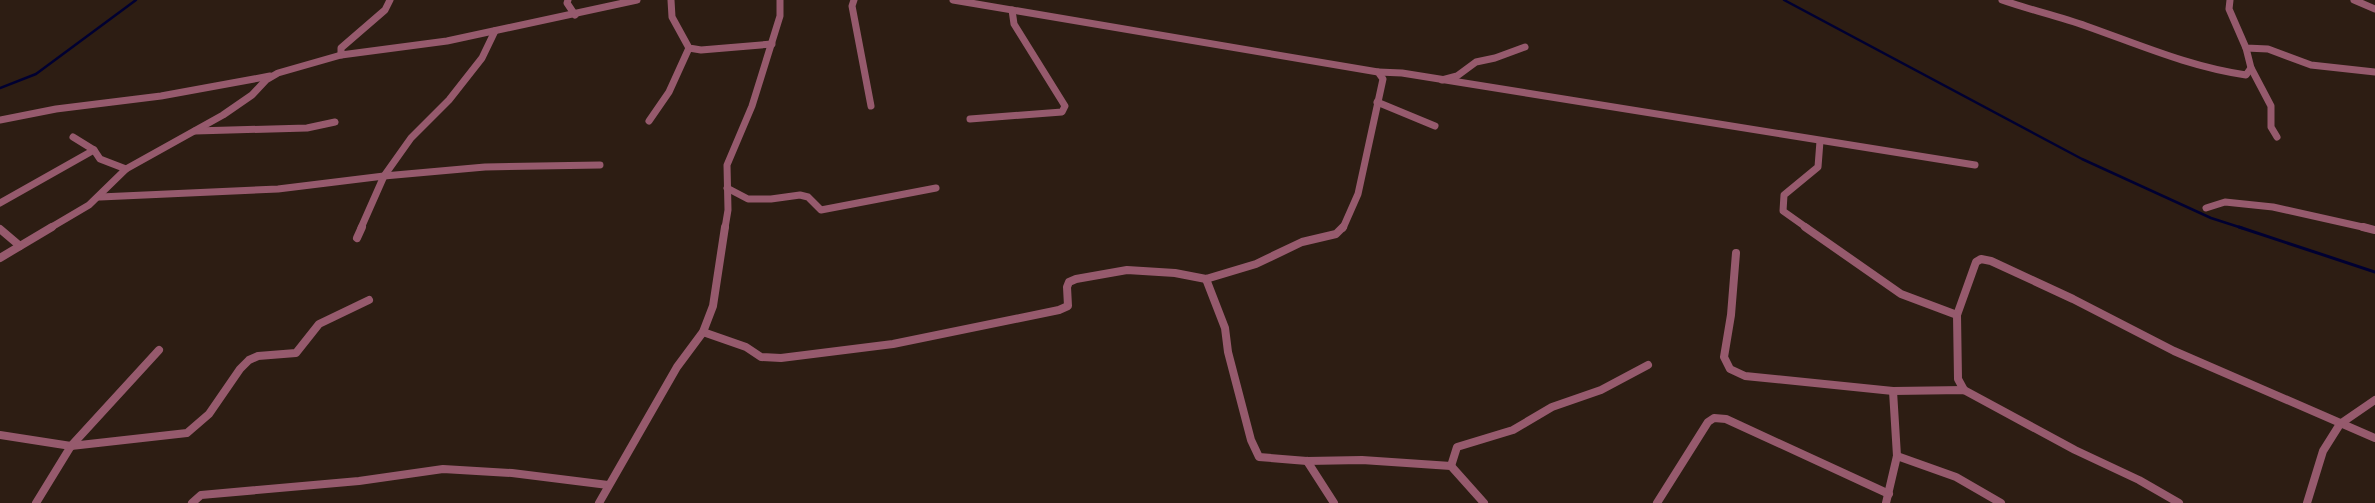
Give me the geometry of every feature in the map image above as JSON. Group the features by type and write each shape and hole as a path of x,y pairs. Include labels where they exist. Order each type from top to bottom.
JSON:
{"street":[{"path":"341,55 341,48 385,10 390,0"},
{"path":"568,0 567,3 575,15"},
{"path":"0,120 56,109 161,96 271,76 341,55 447,41 575,15 637,0"},
{"path":"649,121 669,92 689,48 685,38 672,17 671,0"},
{"path":"599,503 677,367 703,332 713,306 728,210 727,165 736,138 752,106 772,44 780,16 780,0"},
{"path":"854,0 852,6 871,106"},
{"path":"952,0 1378,72 1402,73 1440,81 1975,165"},
{"path":"2002,0 2019,7 2072,21 2185,64 2216,72 2246,75 2251,68"},
{"path":"2230,0 2228,9 2246,48 2251,68 2271,106 2271,127 2277,137"},
{"path":"2354,0 2375,9"},
{"path":"970,119 1062,112 1065,106 1014,24 1012,10"},
{"path":"357,238 384,176 411,138 449,100 482,58 495,31"},
{"path":"689,48 701,50 772,44"},
{"path":"1440,81 1457,76 1476,62 1495,58 1525,47"},
{"path":"2246,48 2268,50 2311,65 2375,72"},
{"path":"703,332 746,347 761,357 781,358 893,344 1060,310 1068,306 1067,287 1070,282 1076,279 1127,270 1175,273 1206,279 1256,264 1302,242 1336,234 1342,230 1358,194 1383,79 1378,72"},
{"path":"0,258 72,216 100,197 126,169 223,115 246,99 271,76"},
{"path":"1377,102 1435,126"},
{"path":"194,131 307,128 335,122"},
{"path":"73,137 94,150 100,158 126,169"},
{"path":"1820,141 1818,168 1784,195 1783,211 1854,263 1901,294 1957,316"},
{"path":"0,203 94,150"},
{"path":"100,197 278,189 384,176 485,167 600,165"},
{"path":"728,188 748,198 771,199 800,194 808,197 820,210 936,188"},
{"path":"2206,208 2225,202 2273,207 2375,230"},
{"path":"0,229 20,246"},
{"path":"1736,253 1731,315 1724,357 1730,369 1745,376 1893,391 1964,390 2074,450 2139,480 2165,500 2179,503"},
{"path":"1964,390 1958,379 1957,316 1976,262 1982,260 1991,261 2074,299 2174,351 2214,367 2340,424 2375,438"},
{"path":"1206,279 1226,328 1228,352 1251,440 1259,457 1307,461 1362,460 1451,466 1484,503"},
{"path":"0,435 71,446 187,433 209,414 240,369 249,360 258,356 296,353 319,324 369,300"},
{"path":"36,503 71,446 159,350"},
{"path":"1451,466 1457,447 1513,430 1552,407 1601,390 1648,365"},
{"path":"1657,503 1708,422 1714,418 1726,419 1888,498 1896,456 1893,391"},
{"path":"2307,503 2323,451 2340,424 2375,400"},
{"path":"1896,456 1956,477 2001,503"},
{"path":"1307,461 1334,503"},
{"path":"192,503 201,495 359,481 443,469 512,473 608,485"},
{"path":"517,478 608,485"}],"waterway":[{"path":"0,88 36,74 136,0"},
{"path":"1784,0 2082,159 2211,218 2242,228"},
{"path":"2239,227 2375,272"}]}
